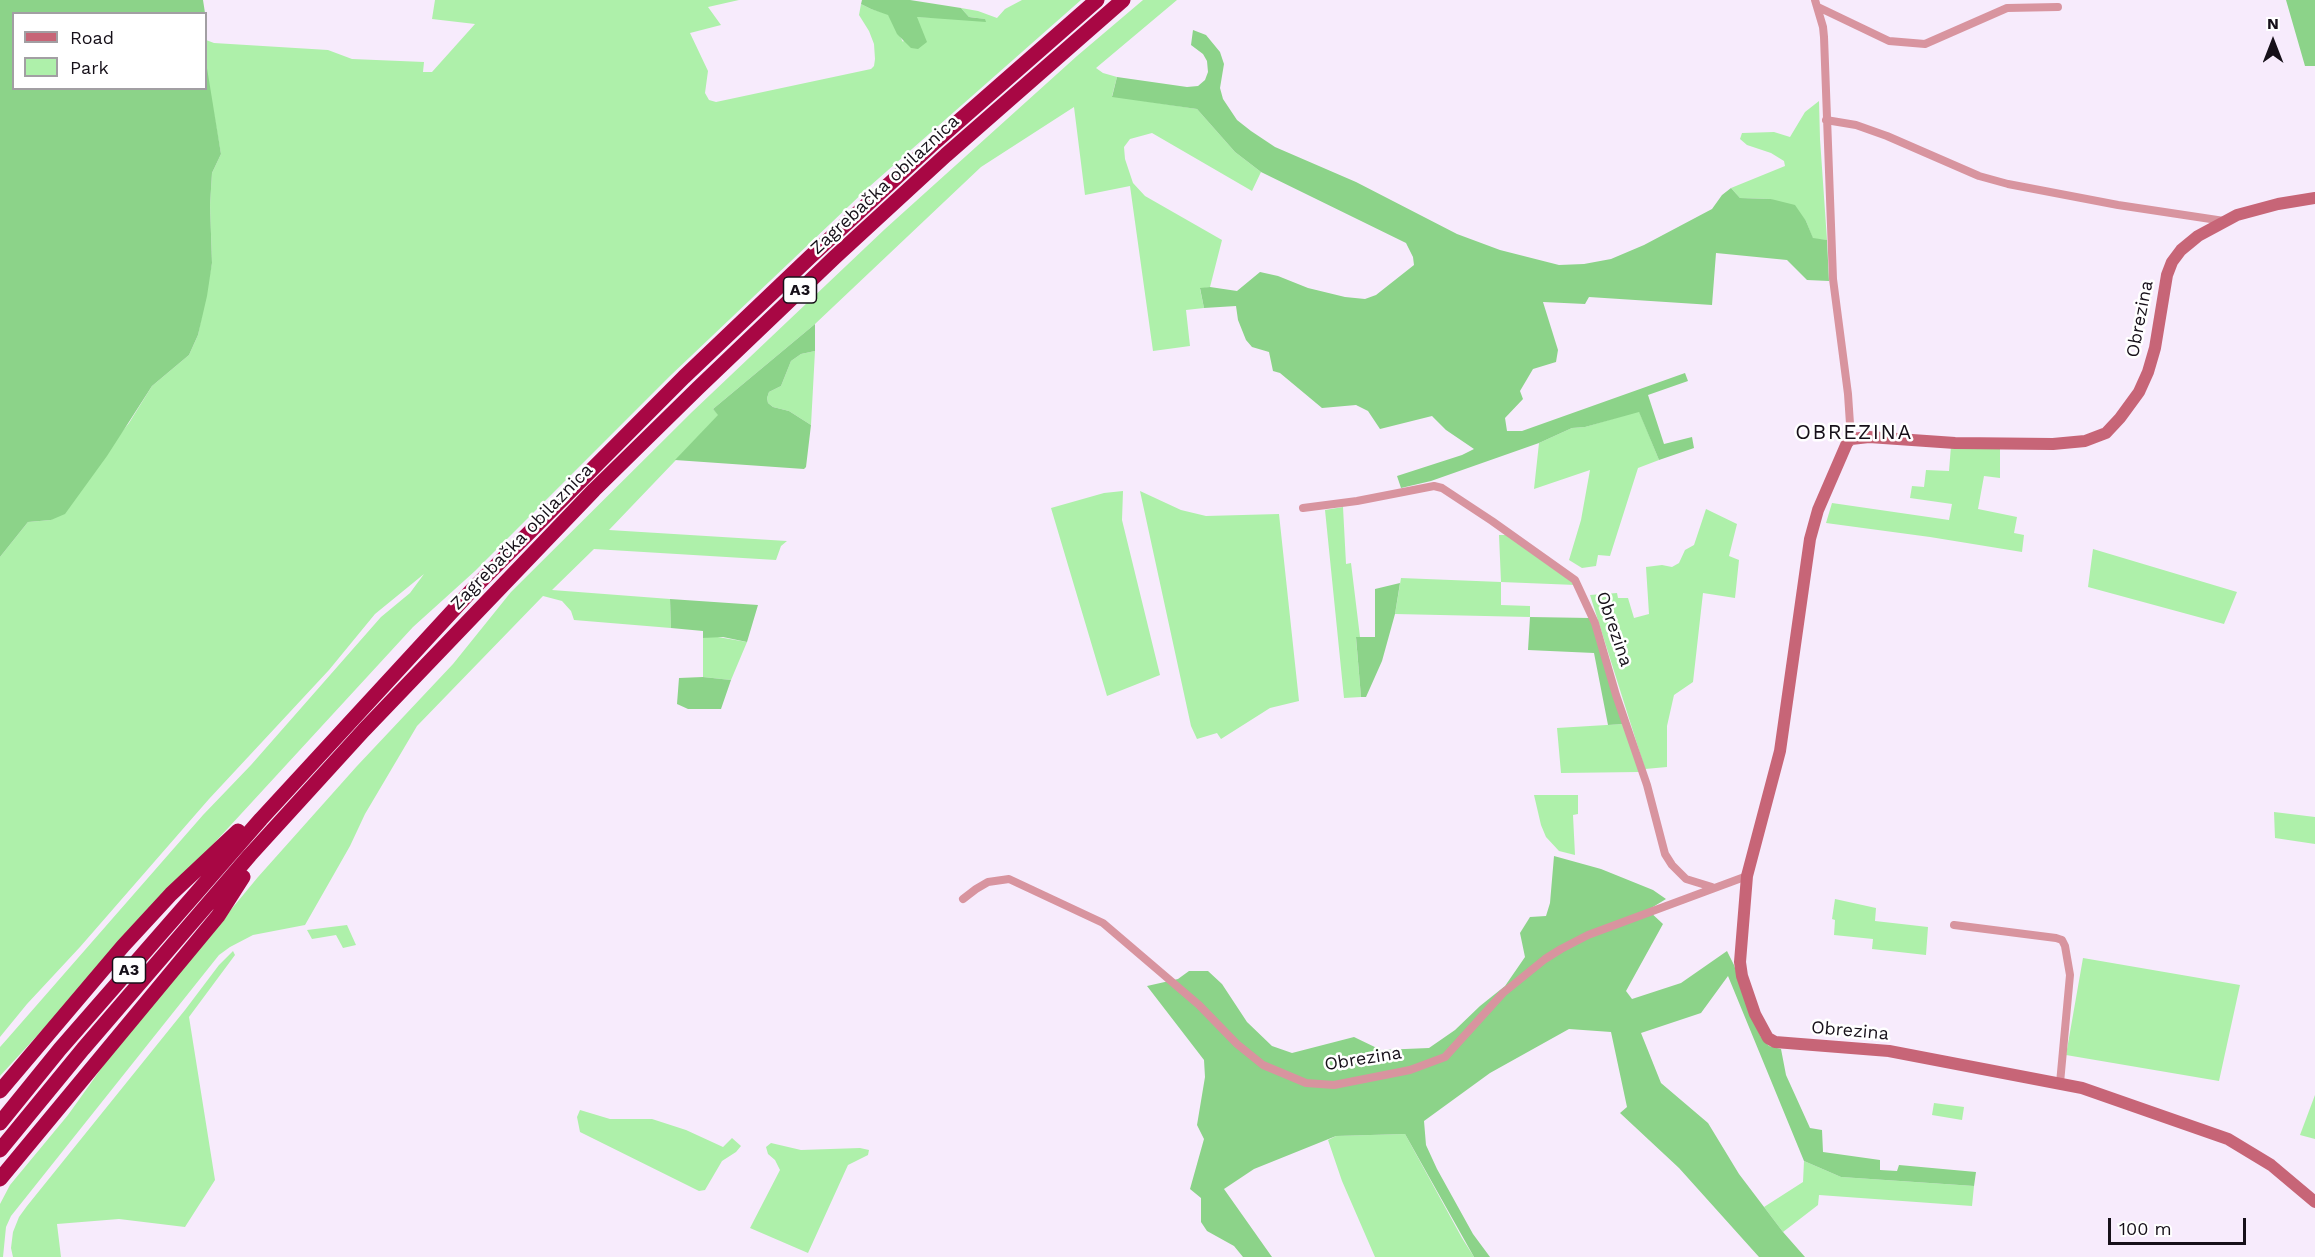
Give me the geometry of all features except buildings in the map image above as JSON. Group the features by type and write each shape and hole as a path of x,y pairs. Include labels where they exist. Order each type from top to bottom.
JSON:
{"highway":[{"name":"Zagrebačka obilaznica","path":"0,1123 60,1049 261,819 471,591 684,377 935,142 1097,0"},
{"name":"Zagrebačka obilaznica","path":"0,1150 83,1049 250,855 483,604 698,388 946,155 1123,0"},
{"path":"0,1091 123,946 171,894 214,856 245,823 261,819"},
{"path":"1,1179 218,916 249,869 250,855"}],"street":[{"path":"1816,3 1889,40 1925,44 2007,8 2058,6"},
{"path":"1816,3 1824,37 1833,279 1848,394 1851,439"},
{"name":"Obrezina","path":"1826,120 1856,125 1876,132 1979,176 2008,184 2118,205 2224,221"},
{"name":"Obrezina","path":"2315,198 2254,210 2224,221 2198,236 2181,250 2172,262 2165,283 2152,360 2139,392 2120,418 2106,432 2085,441 2053,444 1955,443 1889,437 1851,439 1844,449 1818,510 1810,539 1780,751 1747,876 1741,944 1742,976 1755,1014 1768,1038 1782,1044 1889,1051 2060,1083 2100,1094 2210,1132 2249,1151 2315,1202"},
{"name":"Obrezina","path":"1304,508 1357,501 1434,486 1442,488 1575,580 1595,623 1616,695 1644,774 1665,854 1678,873 1686,879 1713,888"},
{"name":"Obrezina","path":"963,899 988,882 1009,879 1103,923 1199,1005 1237,1044 1263,1065 1306,1083 1334,1085 1410,1070 1445,1057 1503,993 1545,959 1588,935 1747,876"},
{"path":"1954,925 2062,940 2066,946 2070,975 2060,1083"}],"green space":[{"path":"0,0 203,0 205,12 12,12 12,90 207,90 207,68 221,154 212,173 210,205 212,263 207,296 198,335 189,355 152,386 107,456 65,514 51,520 28,522 0,557"},
{"path":"435,0 739,0 708,7 721,25 690,33 708,71 705,93 709,100 716,102 871,69 875,59 874,44 859,15 861,4 888,14 903,42 916,17 985,19 969,17 961,8 997,18 1005,9 1022,0 1081,0 870,186 670,376 475,571 413,627 0,1076 0,1047 203,815 251,765 381,617 410,593 424,574 375,614 329,670 209,799 0,1037 0,557 28,522 51,520 129,423 152,386 189,355 198,335 212,263 210,205 212,173 221,154 207,76 207,40 214,43 328,50 352,59 424,62 423,72 432,72 475,24 432,19"},
{"path":"862,0 910,0 961,8 969,17 985,19 986,22 917,17 927,42 918,49 911,48 897,34 888,15 861,4"},
{"path":"1143,0 1177,0 1096,68 1103,73 1117,77 1112,96 1197,109 1235,152 1261,172 1252,191 1152,133 1130,139 1124,147 1125,159 1133,183 1145,196 1222,240 1210,287 1200,289 1204,308 1186,310 1190,346 1153,351 1130,186 1085,195 1074,107 981,167 815,324 713,409 719,415 609,530 787,541 781,546 776,560 594,549 552,590 670,599 671,628 574,620 571,611 562,601 543,596 417,726 365,814 350,846 305,925 253,935 219,955 11,1216 6,1227 3,1257 0,1257 0,1204 10,1185 68,1115 113,1052 258,877 357,766 453,664 511,592 692,412 885,229 1077,56"},
{"path":"2286,0 2315,0 2315,66 2305,66"},
{"path":"1193,30 1206,35 1220,52 1224,64 1220,88 1223,99 1237,120 1251,131 1275,147 1356,182 1457,234 1500,250 1559,265 1584,264 1611,259 1644,245 1712,209 1722,195 1731,188 1740,198 1771,199 1795,205 1806,221 1813,238 1827,240 1829,281 1807,280 1787,260 1716,253 1712,305 1589,297 1585,304 1543,302 1558,350 1556,362 1533,369 1520,391 1523,399 1505,418 1507,431 1522,431 1685,373 1688,381 1648,395 1664,444 1692,437 1694,448 1659,460 1639,412 1585,427 1572,428 1539,443 1431,481 1401,488 1397,476 1474,449 1446,430 1432,416 1380,429 1368,411 1356,405 1322,408 1280,373 1273,371 1269,352 1252,347 1246,340 1238,320 1236,306 1204,308 1200,288 1210,287 1237,291 1260,272 1278,276 1308,288 1345,297 1365,299 1376,295 1414,265 1413,257 1406,243 1261,172 1235,152 1197,109 1112,97 1117,77 1187,87 1198,86 1205,80 1208,72 1207,61 1203,54 1191,45"},
{"path":"1819,101 1827,240 1813,239 1806,221 1771,199 1740,198 1731,188 1785,166 1784,161 1771,153 1747,145 1740,139 1742,133 1774,132 1790,137 1805,112"},
{"path":"815,324 815,351 801,354 791,361 781,386 769,392 767,398 768,403 773,407 789,411 811,425 804,469 675,460 718,415 713,409"},
{"path":"815,351 811,425 789,411 773,407 768,403 767,398 769,392 781,386 791,361 801,354"},
{"path":"1639,411 1659,460 1638,468 1610,556 1598,555 1596,566 1582,568 1569,560 1581,520 1590,470 1534,489 1539,443 1572,428 1585,427"},
{"path":"1951,446 2000,447 2000,478 1984,476 1978,509 2017,517 2014,533 2024,535 2022,552 1826,523 1832,503 1949,520 1952,504 1910,498 1912,486 1924,487 1926,470 1949,471"},
{"path":"1123,491 1122,520 1160,675 1107,696 1051,508 1104,493"},
{"path":"1140,491 1181,510 1206,516 1279,514 1299,701 1270,708 1221,739 1217,733 1197,739 1191,726"},
{"path":"1343,507 1346,564 1351,563 1360,637 1356,638 1361,697 1344,698 1325,510"},
{"path":"1706,509 1737,524 1729,556 1739,560 1735,598 1703,593 1693,682 1674,695 1667,726 1667,767 1645,769 1590,595 1617,593 1618,598 1628,598 1634,618 1649,614 1646,567 1662,565 1672,567 1679,563 1685,550 1694,545"},
{"path":"1499,535 1507,535 1576,585 1501,582"},
{"path":"2093,549 2237,592 2224,624 2088,587"},
{"path":"1401,578 1501,582 1501,605 1530,606 1530,617 1395,614"},
{"path":"1400,583 1395,614 1382,661 1366,697 1361,697 1356,637 1375,637 1375,589"},
{"path":"670,599 758,605 747,642 723,637 703,638 703,631 671,628"},
{"path":"1530,617 1590,618 1623,724 1608,725 1594,653 1528,650"},
{"path":"712,636 747,642 731,680 703,677 703,638"},
{"path":"703,677 731,680 721,709 688,709 677,704 679,678"},
{"path":"1623,724 1639,772 1561,773 1557,728"},
{"path":"1534,795 1578,795 1578,814 1573,815 1575,855 1559,851 1546,837"},
{"path":"2274,812 2315,817 2315,844 2275,838"},
{"path":"1554,856 1601,869 1653,890 1666,899 1648,910 1663,924 1626,991 1632,999 1681,983 1727,951 1761,1037 1769,1046 1781,1049 1786,1075 1810,1128 1822,1130 1823,1152 1880,1160 1880,1170 1897,1171 1899,1165 1976,1172 1974,1186 1841,1177 1804,1161 1728,976 1701,1013 1641,1033 1661,1083 1708,1123 1739,1174 1805,1257 1759,1257 1679,1168 1620,1113 1627,1107 1611,1032 1569,1029 1490,1073 1424,1121 1426,1145 1437,1169 1473,1234 1490,1257 1474,1257 1405,1134 1336,1136 1254,1169 1224,1189 1272,1257 1243,1257 1234,1246 1207,1231 1201,1222 1201,1198 1190,1189 1204,1139 1197,1125 1205,1077 1204,1060 1147,986 1178,979 1189,971 1208,971 1222,984 1247,1022 1272,1046 1292,1053 1354,1037 1381,1050 1429,1048 1455,1030 1505,986 1525,957 1520,933 1530,917 1546,916 1550,903"},
{"path":"1835,899 1876,908 1875,921 1928,927 1926,955 1872,949 1873,939 1834,935 1835,920 1832,919"},
{"path":"347,925 356,945 343,948 336,935 312,939 307,930"},
{"path":"233,951 235,955 189,1017 215,1180 185,1227 119,1219 57,1224 61,1257 13,1257 11,1248 13,1232 19,1217 219,965"},
{"path":"2083,958 2240,985 2219,1081 2066,1055"},
{"path":"2315,1095 2315,1139 2300,1135"},
{"path":"1934,1103 1964,1107 1962,1120 1932,1115"},
{"path":"580,1110 610,1119 652,1119 686,1130 723,1147 732,1138 741,1146 722,1161 705,1190 699,1191 580,1132 577,1117"},
{"path":"1405,1134 1474,1257 1375,1257 1342,1181 1328,1140 1336,1136"},
{"path":"771,1143 801,1150 860,1148 869,1150 868,1155 848,1165 808,1253 750,1228 780,1170 775,1160 768,1154 766,1147"},
{"path":"1804,1161 1841,1177 1974,1186 1972,1206 1819,1195 1818,1205 1783,1232 1764,1207 1803,1182"}],"district":[{"name":"OBREZINA","path":"1854,433"}]}
